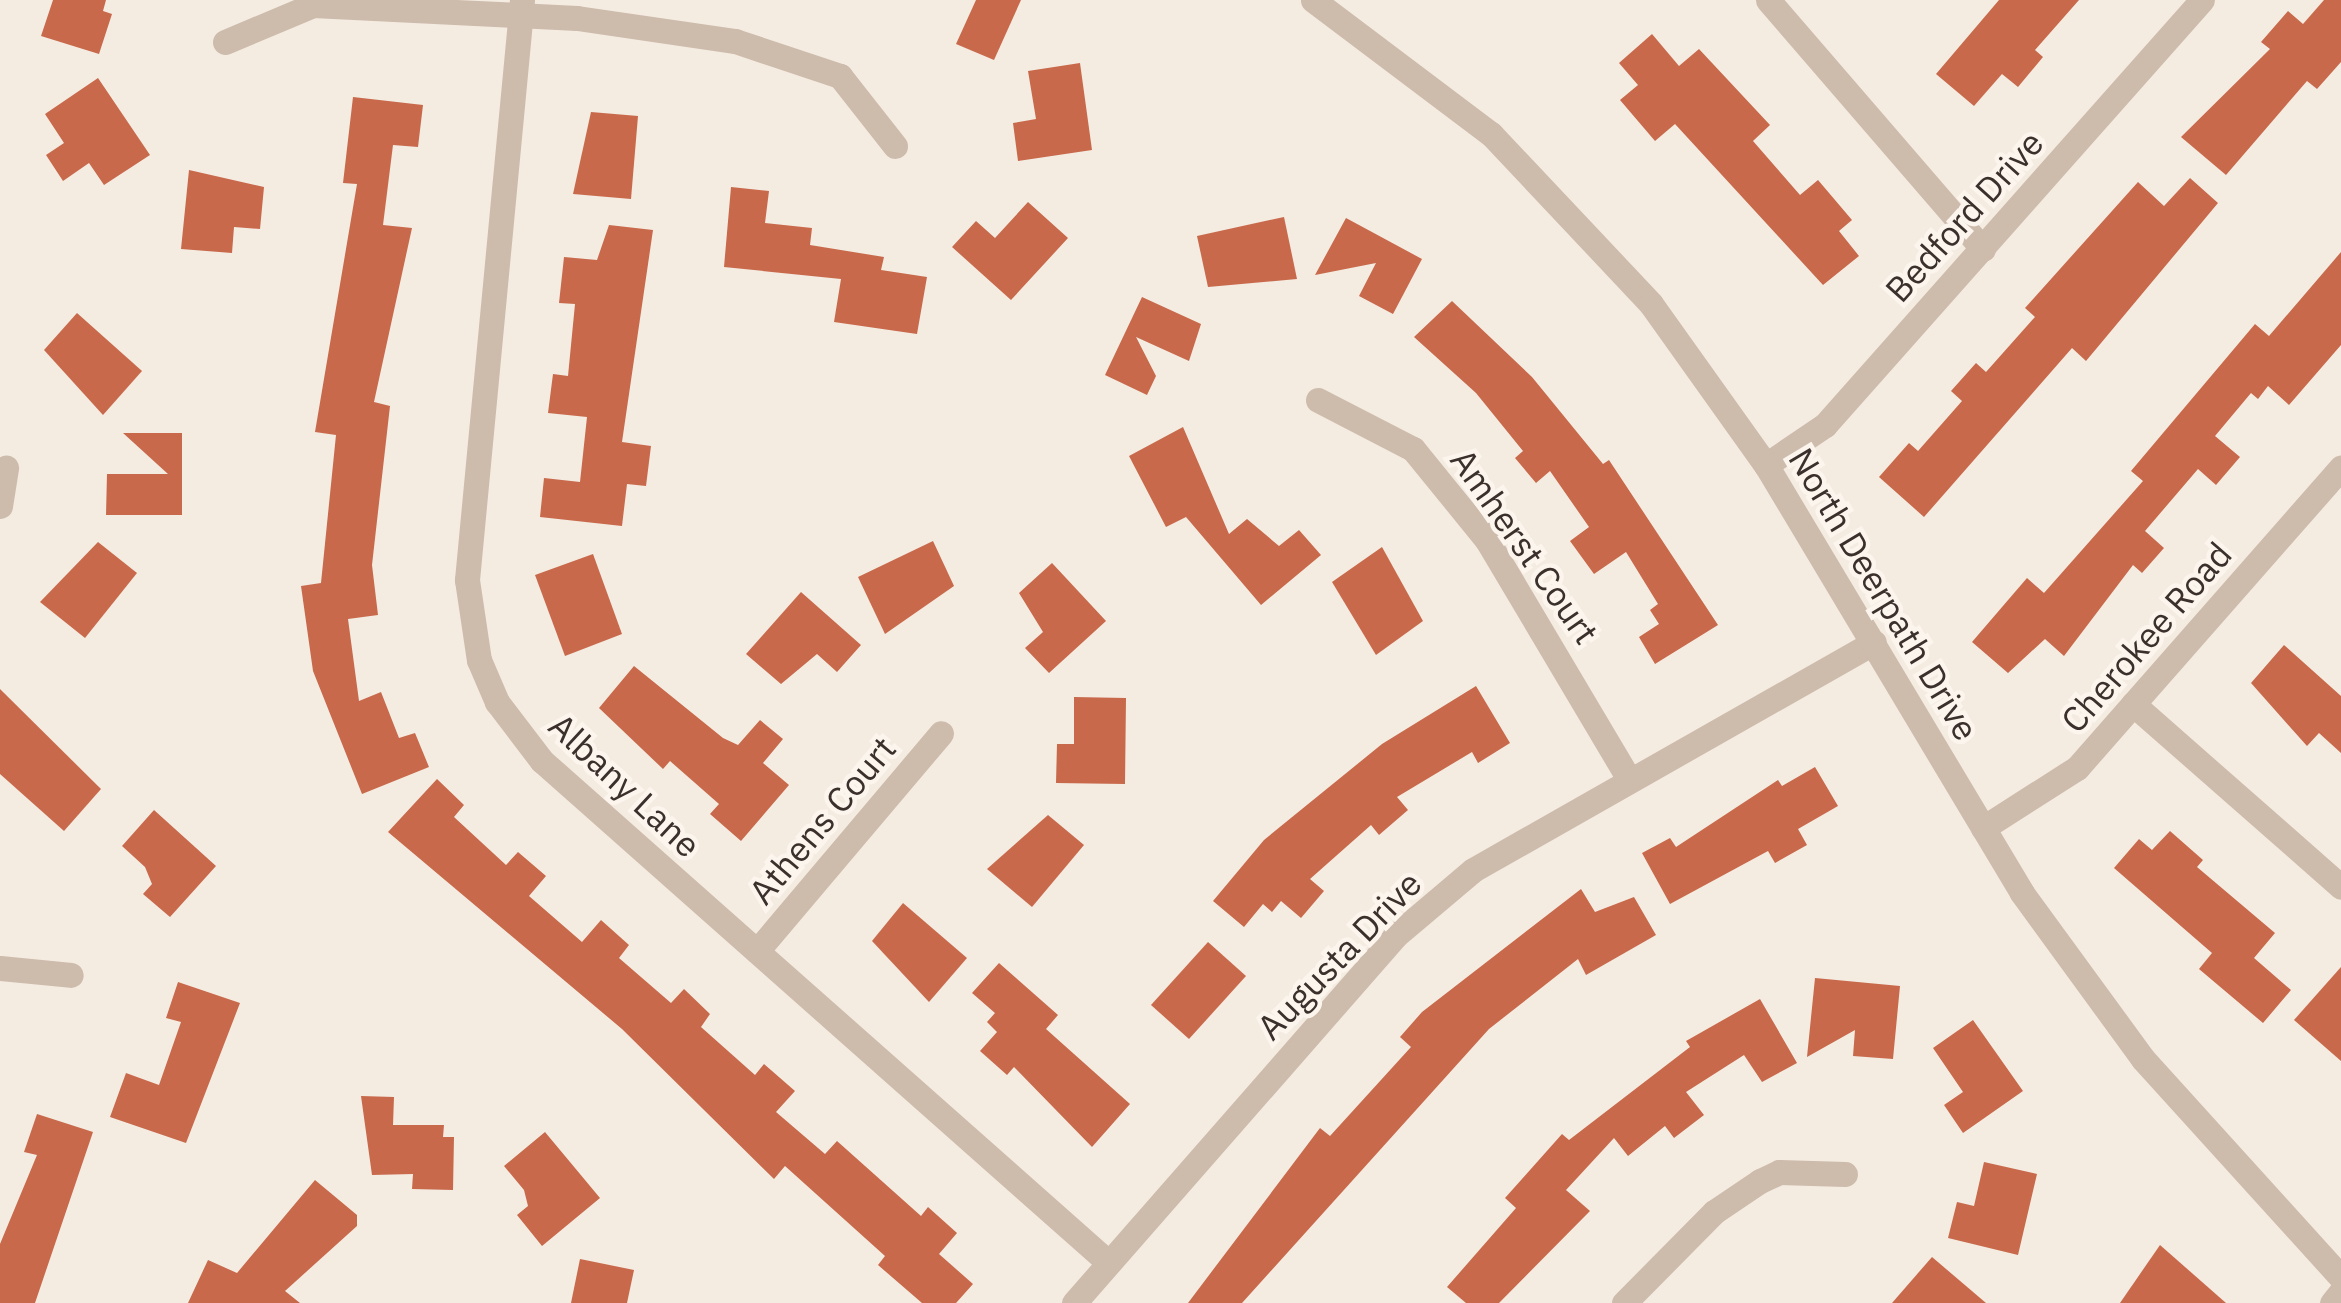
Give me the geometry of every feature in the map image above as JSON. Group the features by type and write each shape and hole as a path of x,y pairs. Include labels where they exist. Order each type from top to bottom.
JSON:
{"street":[{"name":"North Deerpath Drive","path":"1313,0 1415,70 1550,189 1651,304 1766,465 1983,828 2143,1059 2341,1277"},
{"path":"1768,0 1983,249"},
{"name":"Bedford Drive","path":"1766,465 1824,425 2202,0"},
{"path":"225,42 313,5 522,7 806,59 858,90 895,146"},
{"name":"Albany Lane","path":"522,7 467,580 479,660 505,716 542,762 1109,1263"},
{"name":"Amherst Court","path":"1318,400 1392,431 1426,464 1549,636 1629,779"},
{"path":"0,506 6,467"},
{"name":"Cherokee Road","path":"1983,828 2077,768 2341,468"},
{"name":"Augusta Drive","path":"1074,1303 1396,936 1473,870 1874,642"},
{"path":"2133,704 2341,887"},
{"name":"Athens Court","path":"757,951 941,733"},
{"path":"0,968 71,975"},
{"path":"1624,1303 1714,1212 1760,1181 1779,1172 1845,1174"},
{"path":"2332,1303 2341,1292"}],"building":[{"path":"53,0 106,0 103,11 112,14 99,54 41,36"},
{"path":"976,0 1021,0 994,60 956,44"},
{"path":"1999,0 2079,0 2035,50 2043,57 2018,87 2002,74 1974,106 1936,74"},
{"path":"2324,0 2341,0 2341,62 2317,89 2307,81 2226,175 2181,137 2270,49 2261,42 2288,11 2303,24"},
{"path":"1652,34 1679,66 1699,49 1770,125 1753,141 1800,195 1818,180 1852,220 1839,231 1859,256 1823,285 1675,124 1655,141 1620,100 1638,85 1619,63"},
{"path":"1080,63 1092,150 1018,161 1013,123 1036,119 1028,71"},
{"path":"98,78 150,155 104,185 89,163 63,181 46,155 64,143 45,114"},
{"path":"353,97 423,105 418,147 393,145 383,225 412,228 374,402 390,406 372,565 378,615 348,619 359,701 381,692 399,738 415,733 429,767 362,794 313,671 301,586 321,583 336,435 315,432 357,184 343,183"},
{"path":"591,112 638,116 631,199 573,194"},
{"path":"189,170 264,187 260,229 234,227 232,253 181,249"},
{"path":"2190,178 2218,203 2086,361 2072,348 1924,517 1879,477 1909,443 1918,451 1962,401 1951,391 1976,363 1986,372 2035,317 2025,308 2138,182 2164,206"},
{"path":"731,187 769,191 765,223 812,228 810,245 884,257 881,270 927,277 917,334 834,322 841,279 724,267"},
{"path":"1028,202 1068,238 1011,300 952,247 976,221 995,238"},
{"path":"1284,217 1297,279 1208,287 1197,236"},
{"path":"1346,218 1422,259 1393,314 1359,296 1376,263 1315,275"},
{"path":"609,225 653,230 622,442 651,446 646,486 627,484 622,526 540,517 544,478 580,482 587,417 548,413 553,374 568,376 575,304 559,303 564,257 597,260"},
{"path":"2341,252 2341,345 2289,405 2268,386 2258,399 2251,393 2215,436 2240,457 2216,485 2198,469 2145,531 2164,548 2142,573 2133,565 2064,656 2045,639 2008,673 1972,642 2027,578 2044,593 2143,481 2131,471 2255,324 2269,336"},
{"path":"1142,297 1201,324 1189,361 1136,337 1156,376 1147,395 1105,375"},
{"path":"1452,301 1532,377 1603,464 1609,460 1718,625 1655,664 1639,637 1659,624 1650,610 1658,604 1626,552 1594,574 1570,541 1589,527 1550,471 1536,483 1515,458 1523,451 1476,393 1414,337"},
{"path":"77,313 142,371 103,415 44,350"},
{"path":"1183,427 1229,534 1247,519 1279,546 1299,530 1321,555 1261,605 1186,517 1166,527 1129,456"},
{"path":"123,433 182,433 182,515 106,515 107,474 168,474"},
{"path":"933,541 954,586 885,634 858,577"},
{"path":"98,542 137,573 85,638 40,602"},
{"path":"1382,547 1423,621 1376,655 1332,582"},
{"path":"593,554 622,634 565,656 535,575"},
{"path":"1052,563 1106,621 1049,673 1025,648 1043,632 1019,593"},
{"path":"801,592 861,645 837,672 817,654 781,684 746,654"},
{"path":"2284,645 2341,696 2341,753 2319,733 2307,746 2251,683"},
{"path":"634,666 723,738 738,745 760,720 783,739 763,763 789,785 741,841 710,814 719,804 670,761 663,769 599,708"},
{"path":"1476,686 1510,743 1478,763 1472,752 1397,797 1408,810 1379,835 1371,825 1310,879 1324,891 1301,918 1281,901 1272,912 1263,904 1244,927 1213,901 1264,840 1382,744"},
{"path":"0,689 101,789 64,831 0,774"},
{"path":"1074,697 1126,698 1125,784 1056,783 1057,744 1074,744"},
{"path":"1815,767 1838,806 1798,829 1807,845 1775,863 1768,851 1670,904 1642,853 1670,838 1676,847 1778,780 1782,786"},
{"path":"437,779 464,805 454,817 506,865 518,852 546,876 529,896 582,942 601,920 629,945 619,958 671,1003 684,989 710,1014 701,1027 755,1075 764,1064 795,1091 776,1112 825,1154 837,1141 921,1216 928,1207 957,1233 939,1254 973,1284 956,1303 922,1303 878,1265 885,1256 785,1166 774,1179 622,1029 388,832"},
{"path":"154,810 216,866 170,917 143,894 152,884 145,867 122,846"},
{"path":"1048,815 1084,845 1032,907 987,869"},
{"path":"2170,831 2203,860 2197,867 2275,933 2254,958 2291,990 2263,1023 2199,969 2212,953 2114,868 2139,839 2152,850"},
{"path":"1581,889 1595,912 1634,897 1656,935 1586,975 1578,959 1489,1029 1242,1303 1188,1303 1320,1128 1330,1136 1411,1047 1400,1037 1422,1012"},
{"path":"903,903 967,958 929,1002 872,941"},
{"path":"1208,942 1246,976 1189,1039 1151,1005"},
{"path":"999,963 1058,1015 1046,1029 1130,1104 1092,1147 1014,1067 1007,1075 980,1051 997,1032 987,1022 995,1013 972,993"},
{"path":"2341,967 2341,1061 2294,1020"},
{"path":"1815,978 1900,986 1893,1059 1853,1056 1855,1030 1807,1057"},
{"path":"178,982 240,1003 186,1143 110,1117 126,1073 159,1085 181,1022 166,1018"},
{"path":"1760,999 1797,1063 1762,1082 1744,1055 1686,1092 1704,1115 1674,1138 1665,1126 1628,1156 1614,1138 1566,1190 1590,1211 1499,1303 1466,1303 1447,1287 1516,1208 1505,1198 1562,1134 1569,1140 1690,1047 1686,1041"},
{"path":"1973,1020 2023,1091 1963,1133 1944,1105 1963,1092 1933,1048"},
{"path":"361,1096 394,1097 393,1125 444,1125 443,1137 454,1137 453,1190 412,1189 413,1174 372,1175"},
{"path":"37,1114 93,1132 35,1303 0,1303 0,1244 37,1155 24,1152"},
{"path":"545,1132 600,1198 542,1246 517,1215 528,1206 524,1190 504,1166"},
{"path":"1984,1162 2037,1174 2018,1255 1948,1238 1957,1202 1974,1206"},
{"path":"315,1180 357,1215 357,1226 285,1291 300,1303 188,1303 208,1260 237,1273"},
{"path":"2160,1245 2226,1303 2120,1303"},
{"path":"1932,1257 1986,1303 1892,1303"},
{"path":"580,1259 634,1270 627,1303 571,1303"}]}
